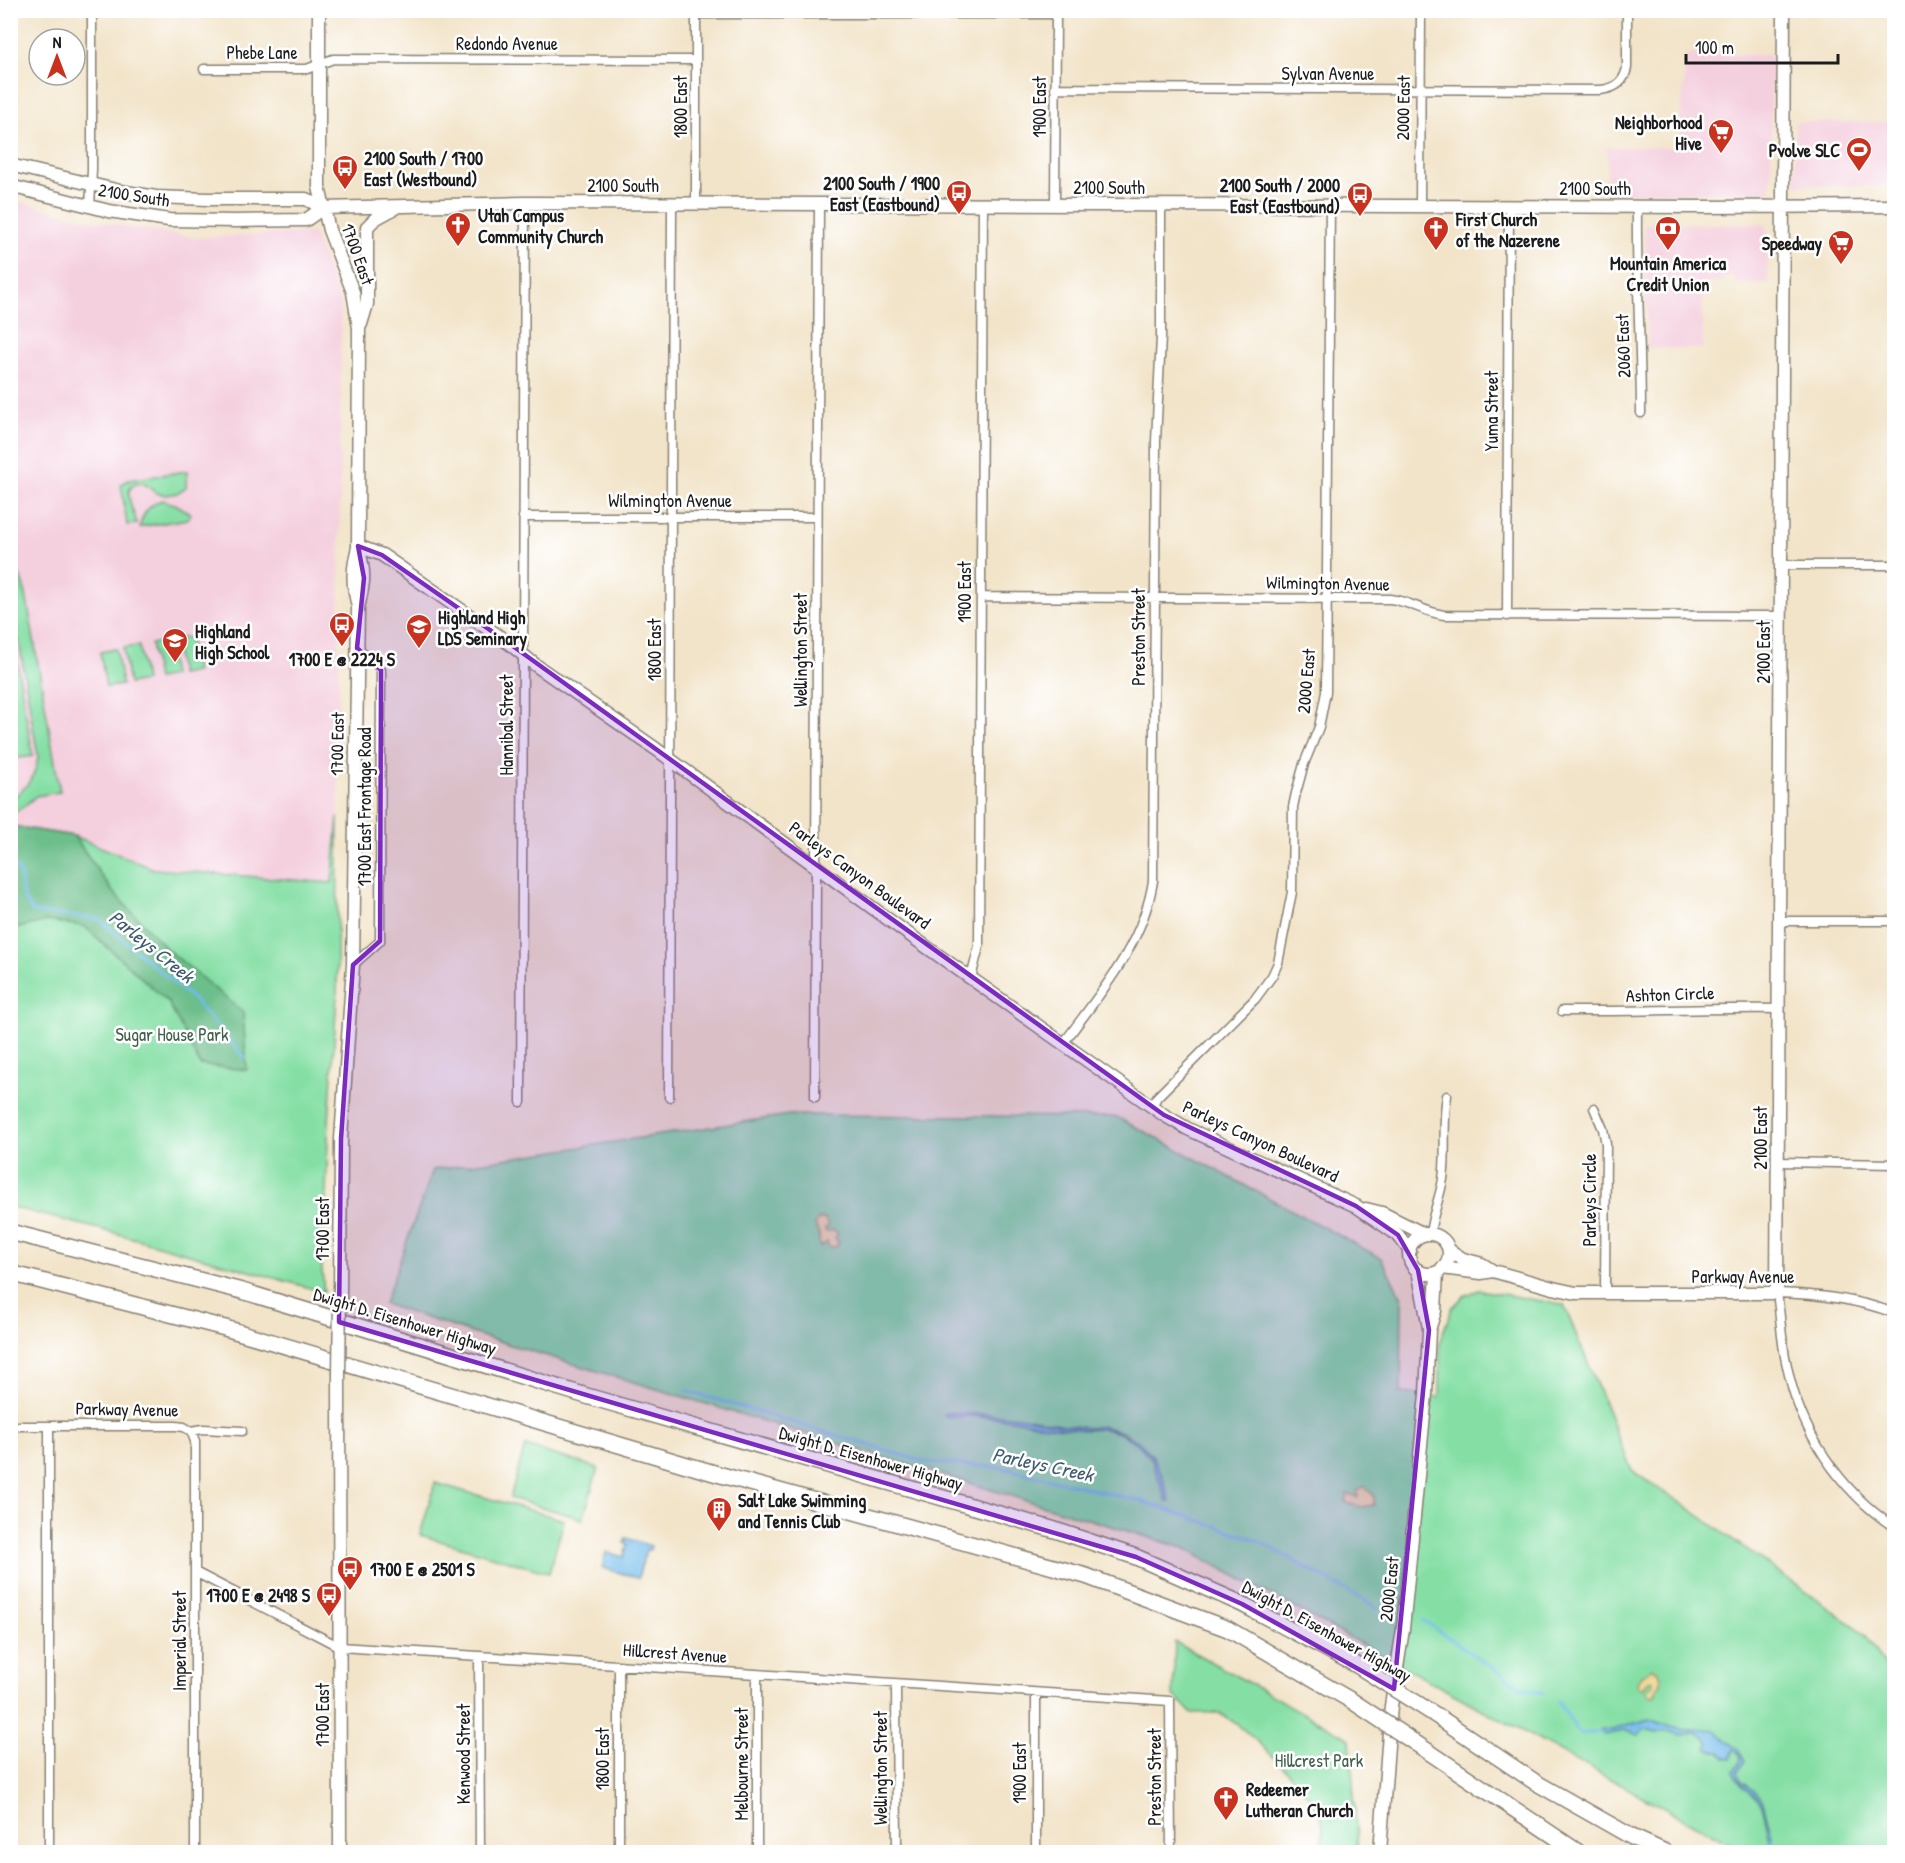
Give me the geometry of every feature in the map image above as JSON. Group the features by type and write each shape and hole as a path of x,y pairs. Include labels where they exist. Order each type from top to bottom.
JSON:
{"highway":[{"name":"Dwight D. Eisenhower Highway","path":"10,1232 242,1291 601,1400 1055,1530 1126,1553 1242,1604 1355,1665 1434,1714 1535,1782 1632,1837 1665,1852"},
{"path":"10,1272 225,1328 714,1473 1086,1576 1228,1629 1352,1701 1578,1852"}],"street":[{"path":"90,206 92,10"},
{"name":"1700 East","path":"319,10 320,187 329,230 353,292 359,328 358,546 364,569 364,586 358,607 352,965 341,1139 340,1852"},
{"name":"2000 East","path":"1420,206 1421,10"},
{"name":"Sylvan Avenue","path":"1055,88 1610,89 1619,84 1628,68 1628,10"},
{"name":"2100 East","path":"1777,1293 1784,10"},
{"path":"696,12 1056,12"},
{"name":"1800 East","path":"696,12 696,203"},
{"name":"1900 East","path":"1055,204 1056,12"},
{"name":"Redondo Avenue","path":"319,64 333,59 696,60"},
{"name":"Phebe Lane","path":"204,69 307,69 319,64"},
{"name":"2100 South","path":"10,165 138,195 177,199 306,199 323,208 525,203 1894,206"},
{"name":"2100 South","path":"10,186 90,206 170,220 306,220 323,208"},
{"name":"Hannibal Street","path":"521,1102 525,203"},
{"name":"1800 East","path":"669,1097 672,203"},
{"name":"Wellington Street","path":"815,1097 819,204"},
{"name":"1900 East","path":"971,978 979,946 983,204"},
{"name":"Preston Street","path":"1063,1044 1128,952 1141,927 1151,892 1154,862 1156,441 1161,337 1161,205"},
{"name":"2000 East","path":"1152,1106 1157,1097 1255,999 1272,976 1278,963 1292,892 1294,800 1304,764 1319,727 1326,692 1330,205"},
{"path":"359,328 367,304 367,227 375,219 399,206"},
{"name":"Yuma Street","path":"1507,616 1509,206"},
{"name":"2060 East","path":"1637,206 1641,413"},
{"name":"Wilmington Avenue","path":"523,517 818,517"},
{"name":"Parleys Canyon Boulevard","path":"358,546 382,555 510,644 1164,1115 1188,1129 1356,1206 1382,1213 1427,1234"},
{"path":"1781,565 1894,565"},
{"name":"Wilmington Avenue","path":"981,597 1395,599 1428,612 1444,615 1781,616"},
{"name":"1700 East Frontage Road","path":"352,965 380,941 381,670 373,660 357,648"},
{"path":"1779,921 1894,921"},
{"name":"Ashton Circle","path":"1562,1011 1779,1009"},
{"path":"1427,1234 1443,1177 1444,1122 1448,1096"},
{"name":"Parleys Circle","path":"1594,1108 1603,1129 1606,1144 1605,1294"},
{"path":"1778,1162 1894,1164"},
{"name":"Parleys Canyon Boulevard","path":"1356,1206 1398,1235 1410,1251"},
{"path":"1427,1234 1442,1239 1449,1250 1463,1259 1482,1264 1493,1271 1481,1273 1439,1270 1424,1273 1418,1270 1410,1260 1413,1241 1427,1234"},
{"path":"1439,1270 1447,1263 1449,1250"},
{"name":"2000 East","path":"1418,1270 1429,1329"},
{"name":"2000 East","path":"1380,1852 1391,1706 1403,1629 1416,1504 1426,1394 1429,1329 1435,1311 1439,1270"},
{"name":"Parkway Avenue","path":"1493,1271 1553,1288 1588,1294 1777,1293 1833,1297 1894,1313"},
{"path":"1777,1293 1786,1367 1798,1404 1814,1439 1842,1480 1872,1510 1894,1527"},
{"name":"Parkway Avenue","path":"10,1426 180,1426 191,1431 203,1429 242,1431"},
{"path":"49,1426 49,1852"},
{"name":"Imperial Street","path":"191,1431 195,1441 195,1852"},
{"name":"Hillcrest Avenue","path":"195,1572 340,1647 1170,1701"},
{"name":"Kenwood Street","path":"480,1656 480,1852"},
{"name":"1800 East","path":"619,1666 619,1852"},
{"name":"Melbourne Street","path":"757,1675 757,1852"},
{"name":"Wellington Street","path":"896,1684 897,1852"},
{"name":"1900 East","path":"1036,1694 1036,1852"},
{"name":"Preston Street","path":"1170,1701 1171,1852"}],"highlighted area":[{"path":"358,546 382,555 510,644 1164,1115 1356,1206 1398,1235 1418,1270 1429,1330 1394,1689 1242,1604 1136,1557 339,1322 341,1139 353,965 380,941 381,670 357,648 364,578"}],"shaded area":[{"path":"1687,55 1771,55 1771,192 1607,193 1607,147 1681,147 1681,110"},
{"path":"1795,122 1894,122 1894,186 1795,185"},
{"name":"Highland High School","path":"10,199 84,219 196,238 313,232 341,303 338,817 333,883 154,869 74,836 11,826"},
{"path":"1644,224 1765,224 1768,233 1768,284 1737,283 1734,277 1722,277 1721,282 1702,283 1703,349 1648,348"}],"green space":[{"path":"187,471 186,487 177,493 166,495 156,493 143,483 135,484 129,492 129,498 137,524 127,525 121,484 129,480"},
{"path":"162,500 177,505 191,514 187,519 140,527 147,510"},
{"path":"11,565 20,576 26,594 60,792 36,796 22,808 11,813 11,798 30,781 38,757 11,593"},
{"path":"10,622 33,756 11,759 10,759"},
{"path":"190,637 196,672 180,675 174,639"},
{"path":"167,641 173,676 157,679 151,644"},
{"path":"139,646 145,681 129,684 123,648"},
{"path":"116,649 122,685 106,687 100,652"},
{"name":"Sugar House Park","path":"338,817 337,995 324,1250 321,1259 324,1292 115,1233 11,1207 11,826 74,836 154,869 332,883"},
{"path":"11,826 74,836 113,892 167,949 243,1012 247,1070 200,1065 168,1002 84,926 46,921 19,928 11,921"},
{"path":"789,1115 1117,1117 1381,1258 1402,1298 1401,1393 1440,1397 1440,1341 1452,1308 1464,1296 1479,1290 1564,1305 1632,1471 1690,1509 1865,1634 1894,1679 1894,1852 1745,1852 1184,1548 478,1335 384,1304 433,1170"},
{"path":"525,1446 598,1468 583,1519 510,1498"},
{"path":"435,1483 564,1520 549,1573 420,1535"},
{"name":"Hillcrest Park","path":"1175,1642 1350,1739 1358,1852 1322,1852 1323,1824 1317,1809 1277,1761 1230,1719 1216,1713 1191,1713 1173,1694"}],"sand":[{"path":"819,1219 825,1219 828,1226 825,1229 826,1232 833,1230 837,1232 835,1238 839,1243 835,1247 829,1247 827,1242 819,1246 819,1234 815,1225"},
{"path":"1365,1486 1374,1496 1374,1505 1362,1507 1346,1503 1347,1494 1357,1498 1357,1491"},
{"path":"1652,1668 1659,1671 1661,1684 1657,1689 1657,1694 1652,1697 1646,1692 1653,1685 1652,1681 1648,1681 1642,1689 1637,1683 1641,1676"}],"water":[{"path":"944,1414 1028,1418 1090,1428 1102,1426 1121,1432 1138,1441 1152,1455 1162,1475 1170,1501 1167,1502 1151,1458 1140,1446 1122,1434 1104,1429 1084,1430 1055,1427 1000,1418 974,1416 947,1418"},
{"path":"626,1538 651,1546 650,1550 646,1550 638,1578 602,1568 606,1552 624,1557"},
{"path":"1649,1719 1684,1730 1713,1729 1738,1749 1745,1760 1738,1772 1740,1781 1756,1793 1763,1802 1773,1840 1770,1842 1761,1804 1736,1777 1734,1770 1741,1760 1734,1750 1731,1759 1725,1758 1719,1751 1709,1750 1707,1747 1709,1744 1705,1738 1697,1733 1680,1735 1668,1731 1657,1732 1644,1729 1639,1735 1625,1731 1604,1735 1599,1731 1600,1729 1612,1730"}],"waterway":[{"name":"Parleys Creek","path":"10,865 19,870 24,899 33,912 99,919 194,1000 245,1058"},
{"name":"Parleys Creek","path":"687,1391 925,1462 1004,1468 1141,1501 1257,1540 1378,1608"},
{"name":"Parleys Creek","path":"1423,1620 1522,1688 1543,1693"},
{"name":"Parleys Creek","path":"1558,1701 1580,1734 1602,1732"},
{"name":"Parleys Creek","path":"1771,1839 1784,1852"}],"place":[{"name":"Neighborhood Hive","path":"1721,155"},
{"name":"Pvolve SLC","path":"1859,173"},
{"name":"2100 South / 1700 East (Westbound)","path":"345,191"},
{"name":"2100 South / 1900 East (Eastbound)","path":"959,216"},
{"name":"2100 South / 2000 East (Eastbound)","path":"1360,218"},
{"name":"Utah Campus Community Church","path":"458,248"},
{"name":"First Church of the Nazerene","path":"1436,252"},
{"name":"Mountain America Credit Union","path":"1668,252"},
{"name":"Speedway","path":"1841,266"},
{"name":"1700 E @ 2224 S","path":"342,648"},
{"name":"Highland High LDS Seminary","path":"419,650"},
{"name":"Highland High School","path":"175,664"},
{"name":"Salt Lake Swimming and Tennis Club","path":"719,1533"},
{"name":"1700 E @ 2501 S","path":"350,1592"},
{"name":"1700 E @ 2498 S","path":"329,1618"},
{"name":"Redeemer Lutheran Church","path":"1226,1822"}]}
